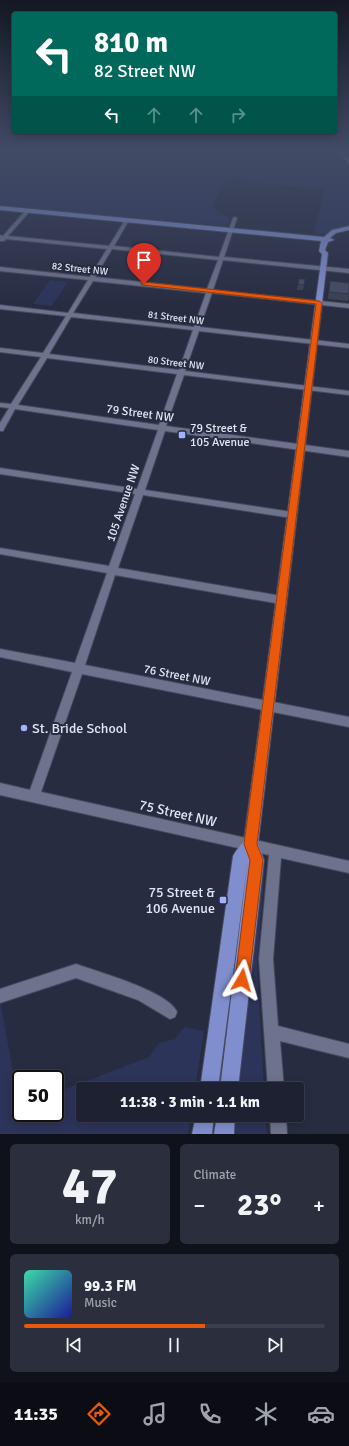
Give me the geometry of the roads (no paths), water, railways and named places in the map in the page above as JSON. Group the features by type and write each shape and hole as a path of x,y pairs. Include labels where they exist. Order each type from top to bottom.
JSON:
{"main road":[{"path":"0,208 328,239 349,228"},
{"path":"231,1082 256,860 250,844 325,253 329,251 328,239"},
{"path":"210,1082 241,856 250,844"},
{"path":"202,1134 204,1122"},
{"path":"224,1134 225,1122"}],"street":[{"path":"0,243 2,237 28,211"},
{"name":"105 Avenue NW","path":"34,796 235,218"},
{"path":"0,429 127,220"},
{"path":"2,237 349,271"},
{"name":"82 Street NW","path":"0,269 349,306"},
{"name":"81 Street NW","path":"0,306 349,346"},
{"name":"80 Street NW","path":"0,350 349,393"},
{"name":"79 Street NW","path":"0,405 349,454"},
{"path":"0,471 292,515"},
{"path":"0,551 281,600"},
{"name":"76 Street NW","path":"0,653 349,722"},
{"name":"75 Street NW","path":"0,789 349,867"},
{"path":"276,850 266,959 276,1082"},
{"path":"0,996 76,971 141,994 155,1001 170,1012"},
{"path":"272,1032 349,1051"},
{"path":"278,1122 279,1134"}],"place":[{"name":"79 Street & 105 Avenue","path":"182,435"},
{"name":"St. Bride School","path":"24,728"},
{"name":"75 Street & 106 Avenue","path":"223,900"}]}
